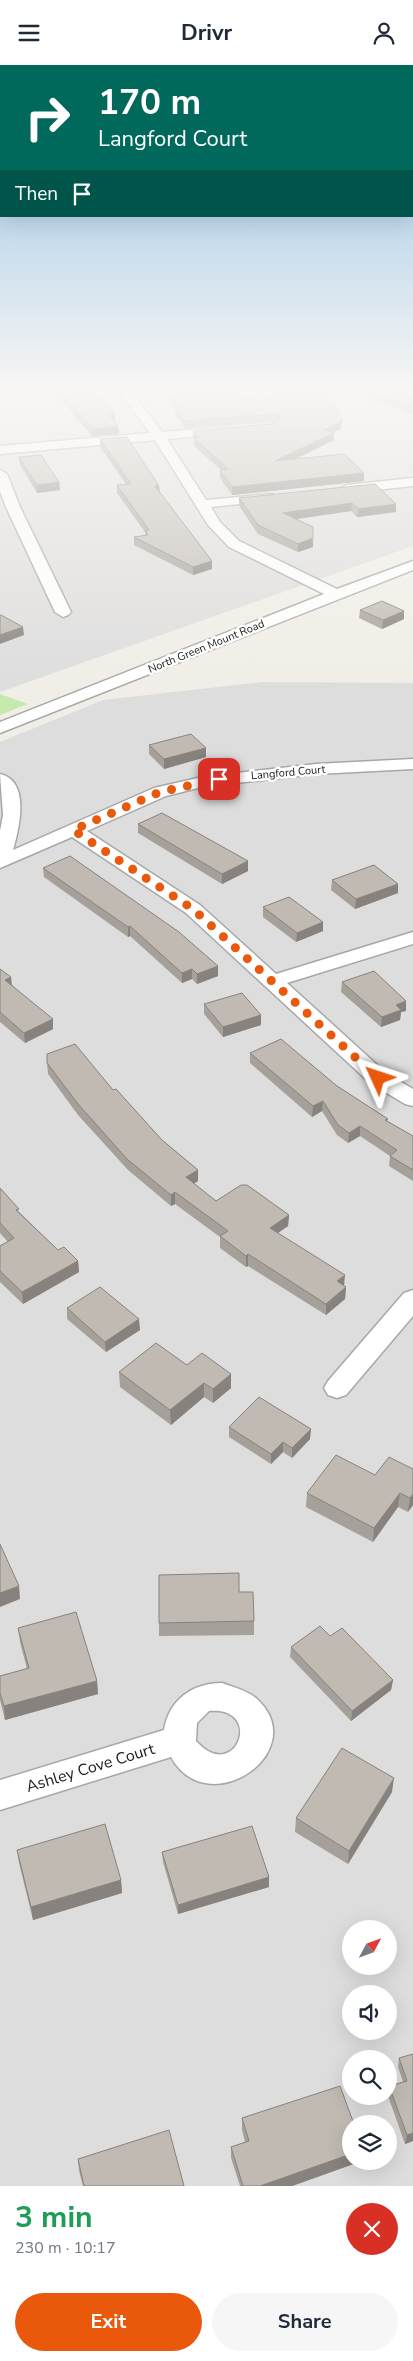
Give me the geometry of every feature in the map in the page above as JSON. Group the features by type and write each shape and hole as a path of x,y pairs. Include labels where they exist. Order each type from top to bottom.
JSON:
{"street":[{"path":"3,491 6,508 63,612"},
{"path":"194,491 215,525 234,545 336,594"},
{"path":"202,504 280,496"},
{"name":"North Green Mount Road","path":"0,728 413,565"},
{"name":"Langford Court","path":"0,862 160,792 202,782 316,769 413,764"},
{"path":"0,779 3,781 12,801 13,816 3,851 0,854"},
{"path":"73,830 193,909 378,1078 413,1099"},
{"path":"272,981 413,938"},
{"path":"337,1388 413,1299"},
{"name":"Ashley Cove Court","path":"0,1795 180,1740"}],"shaded area":[{"path":"0,491 413,491 413,546 0,692"},
{"path":"262,682 413,683 413,2186 0,2186 0,742 103,700"}],"green space":[{"path":"0,694 28,704 0,715"}],"building":[{"path":"121,491 159,491 212,561 193,567 134,537 148,535 145,531 149,530"},
{"path":"307,491 382,491 396,504 358,509 352,503 283,513 313,527 313,538 298,544 258,525 239,498"},
{"path":"382,601 404,611 383,620 360,610"},
{"path":"1,615 23,627 0,635"},
{"path":"191,734 206,748 164,759 149,745"},
{"path":"162,813 248,861 222,874 138,824"},
{"path":"70,856 179,932 218,966 197,974 192,969 182,973 130,926 128,927 43,868"},
{"path":"374,865 398,884 356,899 332,880"},
{"path":"289,897 323,922 297,933 263,907"},
{"path":"0,969 11,977 5,980 53,1019 24,1033 0,1012"},
{"path":"374,971 406,1001 396,1005 401,1010 382,1017 342,982"},
{"path":"242,993 261,1015 223,1027 204,1004"},
{"path":"281,1039 337,1086 388,1119 385,1120 413,1136 413,1170 390,1156 397,1150 360,1126 349,1133 338,1125 323,1101 313,1106 250,1053"},
{"path":"75,1044 113,1090 116,1089 162,1140 198,1170 186,1177 216,1201 241,1185 247,1185 289,1215 270,1228 345,1275 337,1281 346,1287 326,1304 248,1254 246,1256 220,1236 228,1231 175,1192 171,1195 127,1159 78,1104 47,1063 47,1054"},
{"path":"0,1188 19,1209 16,1210 58,1250 64,1247 78,1261 22,1292 0,1271 0,1246 14,1238 0,1223"},
{"path":"100,1287 139,1319 105,1342 67,1308"},
{"path":"156,1343 187,1365 202,1353 231,1374 213,1389 204,1383 170,1410 119,1372"},
{"path":"259,1397 311,1429 292,1448 283,1442 271,1454 229,1427"},
{"path":"336,1455 375,1475 389,1457 413,1469 413,1494 410,1498 400,1493 374,1528 307,1493"},
{"path":"0,1544 19,1586 0,1593"},
{"path":"239,1573 239,1592 253,1592 254,1621 159,1623 159,1575"},
{"path":"76,1612 97,1681 4,1706 0,1693 0,1676 29,1668 18,1628"},
{"path":"320,1626 330,1636 342,1628 393,1680 352,1711 291,1647"},
{"path":"342,1748 394,1778 349,1851 296,1818"},
{"path":"105,1824 121,1880 31,1907 17,1850"},
{"path":"252,1826 269,1877 178,1905 162,1852"},
{"path":"413,2054 413,2133 407,2135 396,2105 397,2084 407,2081 399,2058"},
{"path":"340,2086 342,2105 347,2105 351,2115 342,2115 342,2157 260,2186 243,2186 231,2147 249,2141 242,2118"},
{"path":"169,2130 184,2186 84,2186 78,2159"}],"route":[{"path":"219,779 160,792 73,830 193,909 378,1078"}]}
